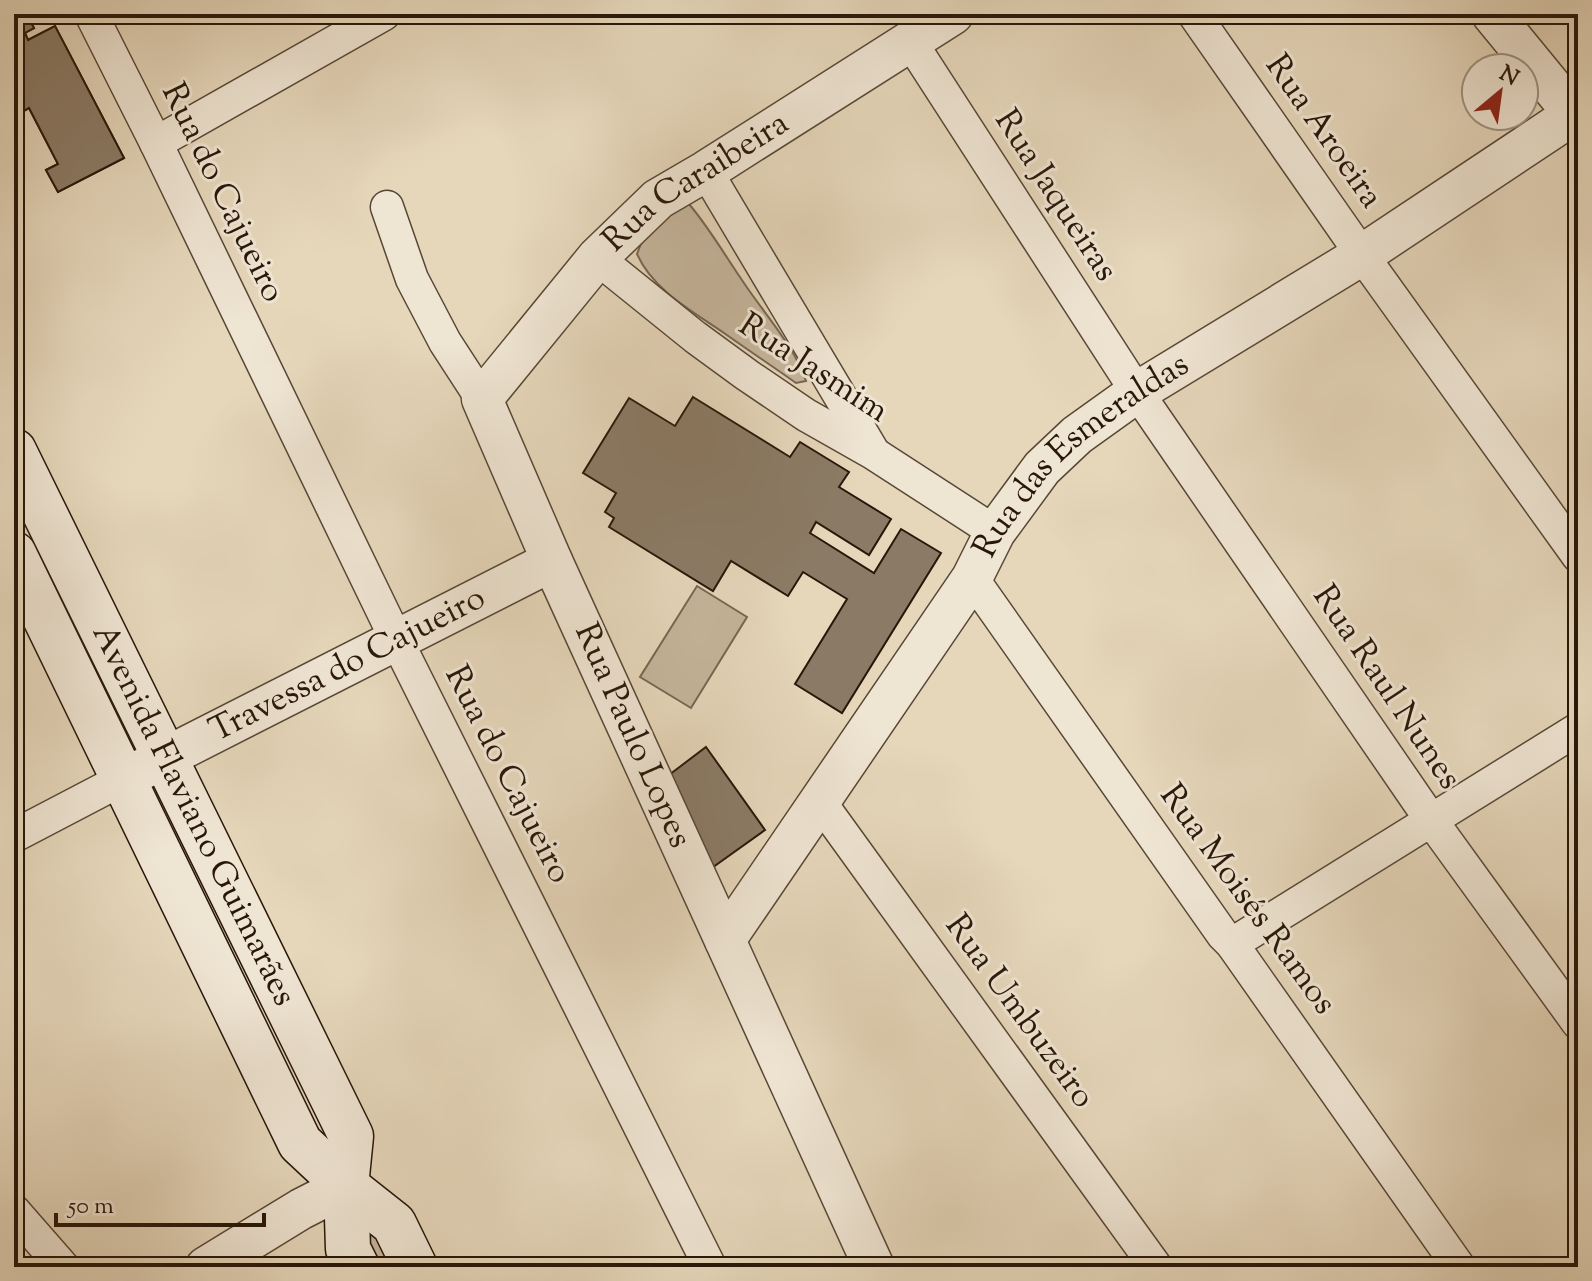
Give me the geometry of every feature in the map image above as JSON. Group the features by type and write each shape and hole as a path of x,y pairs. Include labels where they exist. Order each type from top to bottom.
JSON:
{"main road":[{"name":"Avenida Flaviano Guimarães","path":"14,451 351,1136 346,1186 348,1249 357,1267"},
{"name":"Avenida Flaviano Guimarães","path":"14,554 300,1143 346,1186 394,1224 415,1267"}],"street":[{"name":"Rua do Cajueiro","path":"91,14 397,641 710,1267"},
{"path":"156,143 384,14"},
{"name":"Rua Caraibeira","path":"482,399 597,258 658,199 953,14"},
{"name":"Rua Aroeira","path":"1194,14 1578,556"},
{"path":"1492,14 1577,115"},
{"name":"Rua Jaqueiras","path":"910,41 1137,392"},
{"name":"Rua das Esmeraldas","path":"725,940 972,578 995,532 1042,468 1077,435 1137,392 1362,255 1577,115"},
{"path":"706,171 873,453"},
{"name":"Rua Paulo Lopes","path":"387,207 412,279 445,342 482,399 552,561 874,1267"},
{"name":"Rua Jasmim","path":"597,258 747,375 995,532"},
{"name":"Rua Raul Nunes","path":"1137,392 1431,820 1578,1023"},
{"name":"Travessa do Cajueiro","path":"14,836 552,561"},
{"name":"Rua Moisés Ramos","path":"972,578 1459,1267"},
{"path":"1232,944 1578,729"},
{"name":"Rua Umbuzeiro","path":"820,802 1156,1267"},
{"path":"206,1267 301,1209 346,1186"},
{"path":"14,1211 63,1267"}],"shaded area":[{"path":"689,204 787,344 806,381 796,383 687,308 663,289 644,267 637,254 644,236 665,217"},
{"path":"697,586 747,617 691,708 640,677"},
{"path":"366,1225 405,1267 368,1267"}],"building":[{"path":"14,14 26,14 34,28 25,33 28,40 55,26 124,158 58,192 46,170 58,164 29,108 22,112 14,97"},
{"path":"14,14 26,14 34,28 25,33 28,40 55,26 124,158 58,192 46,170 58,164 29,108 22,112 14,97"},
{"path":"693,397 790,457 800,442 849,472 839,487 891,519 869,555 816,522 810,533 874,573 901,529 941,553 842,713 795,684 847,599 803,572 788,596 731,561 713,591 609,527 614,518 605,512 616,493 583,473 629,398 675,426"},
{"path":"706,747 765,830 709,870 665,778"}]}
